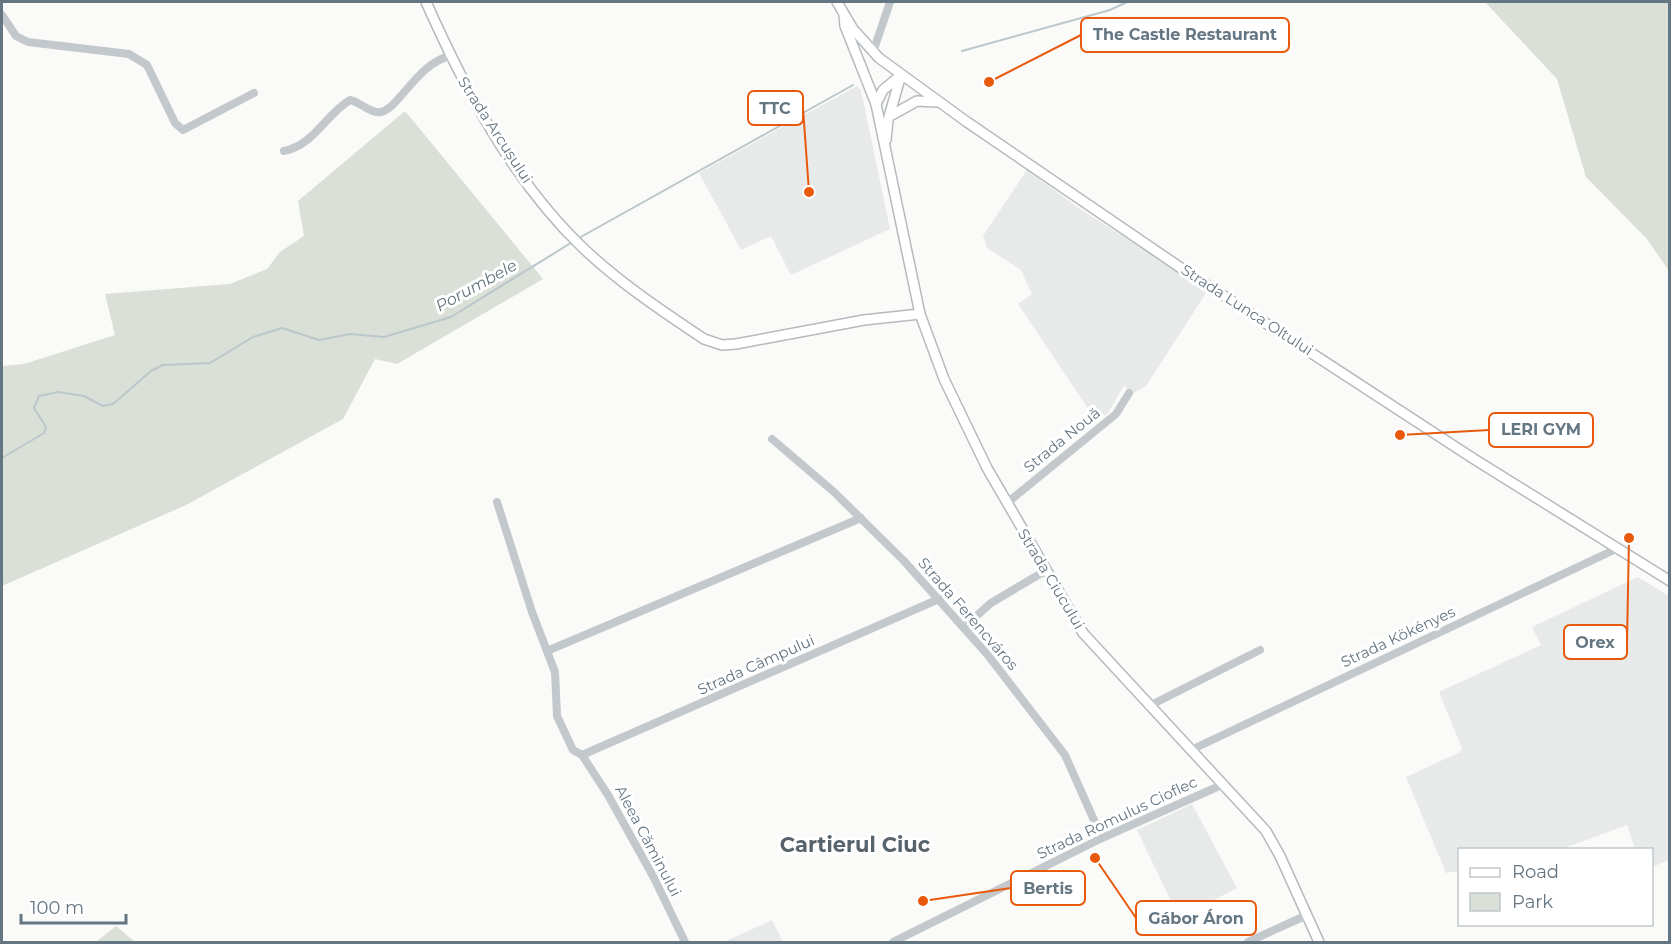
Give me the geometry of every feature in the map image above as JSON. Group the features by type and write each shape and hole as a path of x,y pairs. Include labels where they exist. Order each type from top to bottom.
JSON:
{"main road":[{"name":"Strada Arcușului","path":"426,2 450,56 480,113 529,184 572,237 583,248 699,336 715,344 736,344 890,317 920,314"},
{"path":"837,2 844,15 845,26 876,104 886,158"},
{"name":"Strada Lunca Oltului","path":"844,15 873,52 939,102 1181,267 1616,549 1670,581"},
{"path":"876,104 883,90 901,75"},
{"path":"886,158 886,132 901,75"},
{"path":"890,116 916,101 939,102"},
{"name":"Strada Ciucului","path":"886,158 920,314 944,378 1007,503 1083,633 1224,784 1270,837 1319,942"}],"street":[{"path":"873,52 890,2"},
{"path":"2,15 16,36 28,42 129,54 139,58 147,65 175,123 183,130 254,93"},
{"path":"284,151 304,144 331,114 350,100 374,111 385,110 430,65 450,56"},
{"name":"Strada Nouă","path":"1007,503 1116,414 1129,393"},
{"name":"Strada Ferencváros","path":"772,439 861,518 964,627 1065,755 1102,838"},
{"name":"Aleea Căminului","path":"496,502 555,672 557,716 573,750 582,755 608,795 654,878 685,942"},
{"path":"547,651 861,518"},
{"name":"Strada Kökényes","path":"1191,750 1616,549"},
{"path":"964,627 991,603 1045,571"},
{"name":"Strada Câmpului","path":"582,755 939,599"},
{"path":"1149,706 1260,650"},
{"name":"Strada Romulus Cioflec","path":"894,942 1102,838 1224,784"},
{"path":"1248,942 1307,915"}],"shaded area":[{"path":"857,86 861,90 890,229 791,275 771,236 741,250 699,173"},
{"path":"1027,170 1080,209 1208,290 1146,386 1134,393 1124,386 1106,416 1102,413 1095,419 1018,304 1032,294 1021,270 987,248 983,236"},
{"path":"1638,577 1669,596 1669,860 1653,867 1653,848 1635,848 1627,825 1565,848 1458,848 1458,871 1446,873 1406,777 1460,752 1462,748 1439,692 1541,645 1532,627"},
{"path":"1192,804 1237,888 1179,918 1137,830"},
{"path":"772,920 783,942 724,942"}],"green space":[{"path":"1485,2 1669,2 1669,271 1647,239 1586,177 1557,79"},
{"path":"405,111 543,279 397,364 375,359 343,419 186,505 2,586 2,366 24,364 115,335 105,294 230,284 267,269 280,252 304,236 298,201"},
{"path":"116,926 135,942 96,942"}],"waterway":[{"name":"Porumbele","path":"962,51 1110,10 1127,2"},
{"name":"Porumbele","path":"579,238 853,85"},
{"name":"Porumbele","path":"2,458 44,433 46,427 34,408 39,396 58,392 84,396 103,406 113,404 151,371 163,365 210,363 253,337 282,328 319,340 350,334 384,337 451,317 574,241"}],"place":[{"name":"The Castle Restaurant","path":"989,82"},
{"name":"TTC","path":"809,192"},
{"name":"LERI GYM","path":"1400,435"},
{"name":"Orex","path":"1629,538"},
{"name":"Gábor Áron","path":"1095,858"},
{"name":"Bertis","path":"923,901"}],"district":[{"name":"Cartierul Ciuc","path":"855,845"}]}
